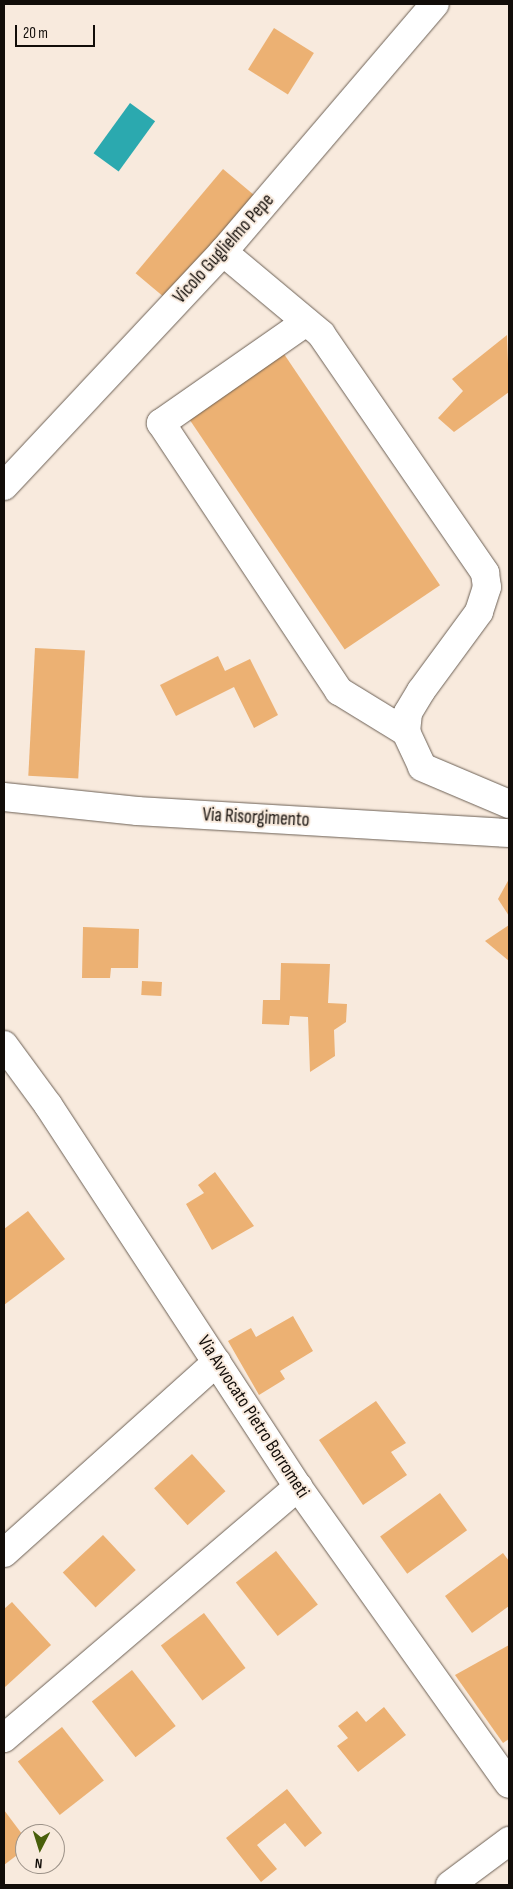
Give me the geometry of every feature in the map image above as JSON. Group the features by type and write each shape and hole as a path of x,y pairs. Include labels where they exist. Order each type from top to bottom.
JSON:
{"street":[{"name":"Vicolo Guglielmo Pepe","path":"4,486 223,252 435,4"},
{"path":"223,252 321,334 485,573 487,587 479,612 421,690 408,712 406,732 422,767 480,790 509,804"},
{"path":"306,322 161,423 339,691 406,732"},
{"path":"480,790 488,814 497,832"},
{"name":"Via Risorgimento","path":"4,797 137,811 497,832"},
{"name":"Via Avvocato Pietro Borrometi","path":"4,1045 218,1362 298,1487 509,1784"},
{"path":"4,1553 218,1362"},
{"path":"4,1738 298,1487"},
{"path":"450,1885 509,1841"}],"water":[{"path":"130,103 155,121 119,171 94,153"}],"building":[{"path":"274,28 314,53 288,94 248,70"},
{"path":"223,169 255,196 168,300 136,273"},
{"path":"507,335 509,392 454,432 438,418 463,391 452,379"},
{"path":"284,354 440,585 345,650 189,418"},
{"path":"35,648 85,651 78,778 28,776"},
{"path":"218,656 225,671 250,659 278,715 254,728 234,687 176,716 160,685"},
{"path":"509,879 509,916 498,899"},
{"path":"509,925 509,961 485,941"},
{"path":"83,927 139,929 138,968 111,968 110,978 82,978"},
{"path":"281,963 330,964 328,1003 347,1004 346,1022 334,1030 335,1056 310,1072 308,1017 290,1016 289,1025 262,1024 263,1000 280,1000"},
{"path":"142,981 162,982 161,996 141,995"},
{"path":"215,1172 254,1226 212,1250 186,1204 204,1193 198,1185"},
{"path":"28,1211 65,1259 4,1305 4,1229"},
{"path":"293,1316 313,1351 280,1371 285,1379 259,1395 228,1341 251,1328 256,1337"},
{"path":"376,1401 406,1443 391,1452 407,1475 363,1505 319,1440"},
{"path":"192,1454 225,1491 188,1525 154,1488"},
{"path":"440,1493 467,1530 407,1574 380,1536"},
{"path":"103,1535 136,1570 96,1608 63,1573"},
{"path":"276,1551 318,1605 278,1636 236,1582"},
{"path":"503,1553 509,1561 509,1606 472,1633 445,1596"},
{"path":"12,1602 51,1645 4,1688 4,1609"},
{"path":"204,1613 246,1668 202,1701 161,1645"},
{"path":"509,1645 509,1739 503,1743 455,1675"},
{"path":"132,1670 176,1726 136,1757 92,1701"},
{"path":"384,1707 406,1735 358,1772 337,1746 348,1738 338,1726 357,1711 366,1722"},
{"path":"62,1727 104,1781 60,1815 18,1761"},
{"path":"287,1789 322,1833 305,1847 285,1823 257,1845 277,1869 261,1882 226,1838"},
{"path":"4,1810 15,1825 15,1857 4,1865"}]}
